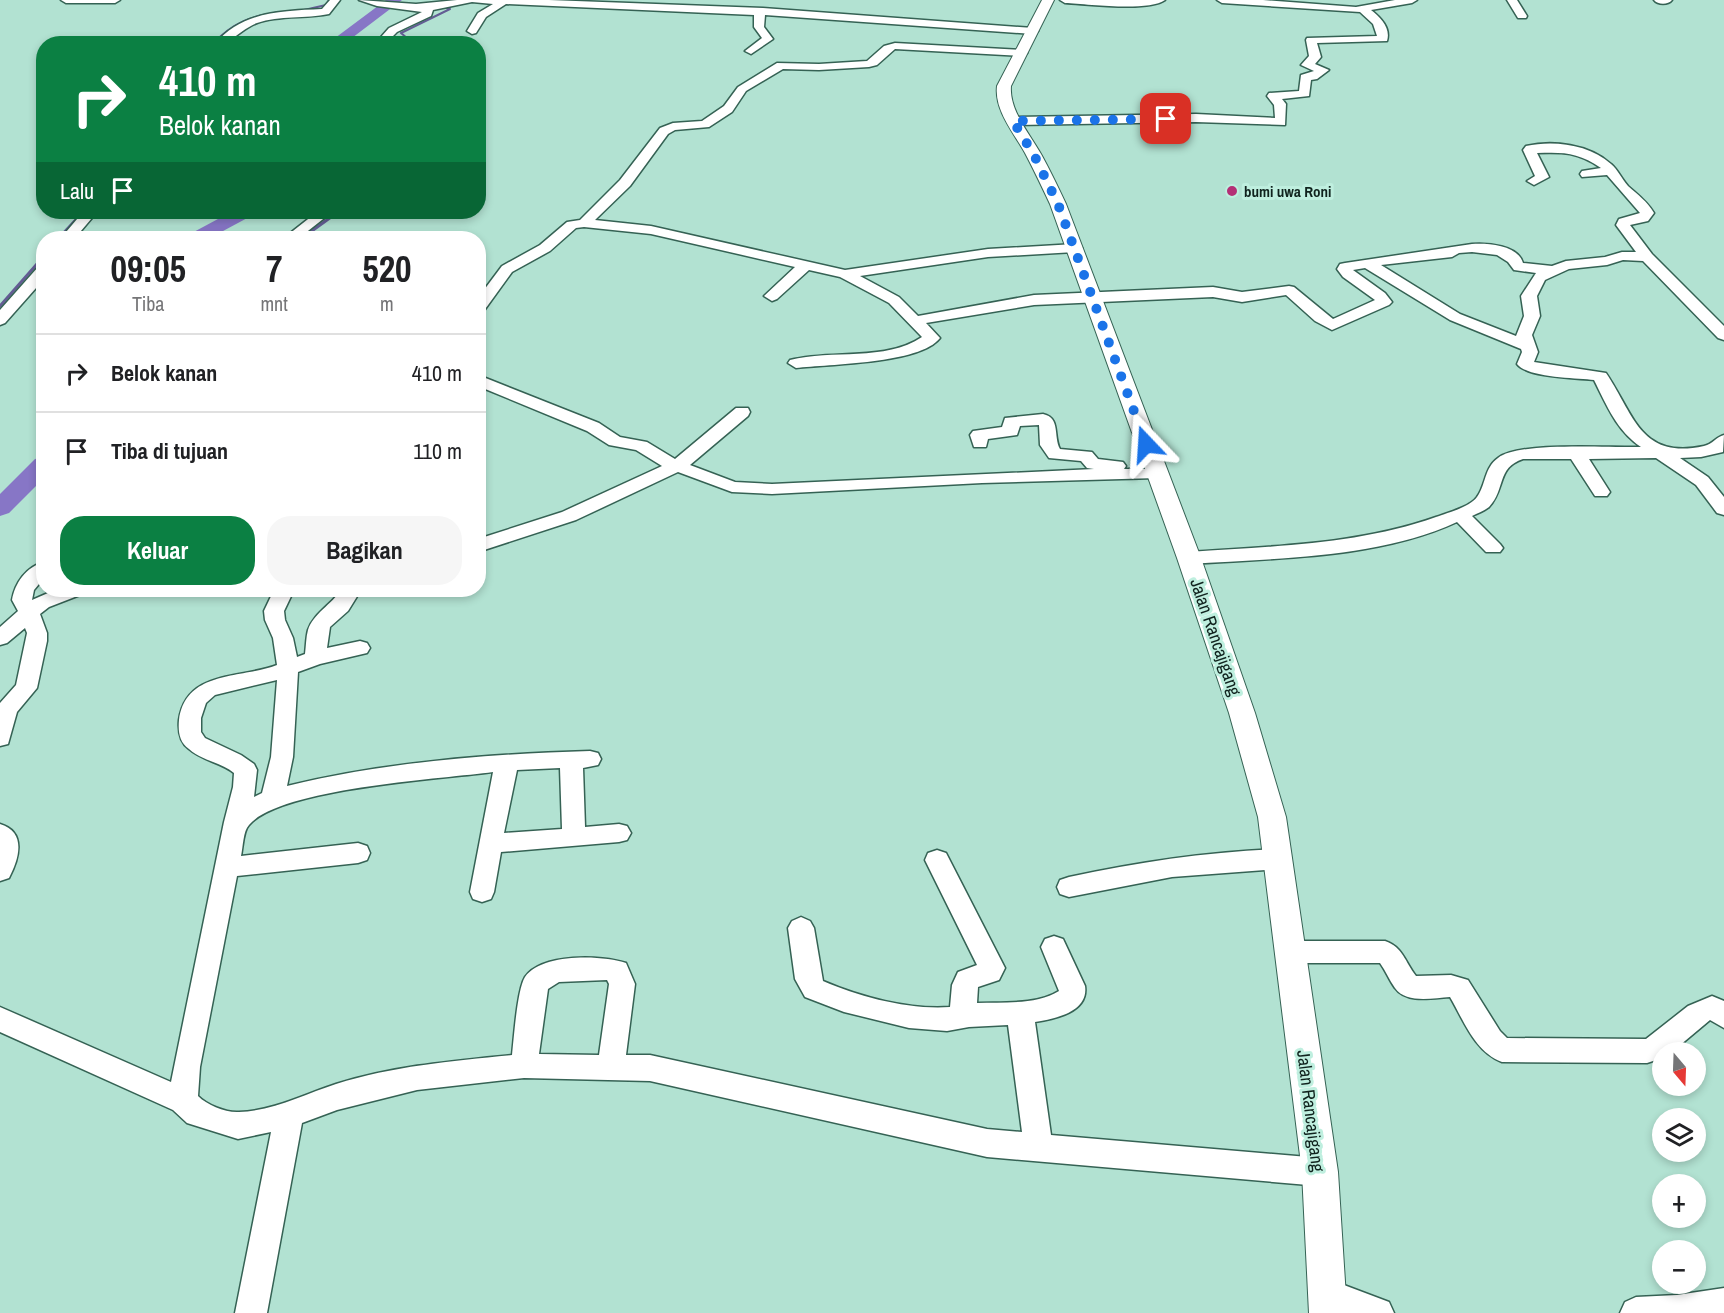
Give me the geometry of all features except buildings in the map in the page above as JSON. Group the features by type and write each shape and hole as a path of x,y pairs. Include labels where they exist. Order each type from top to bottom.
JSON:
{"main road":[{"name":"Jalan Rancajigang","path":"1048,0 1003,90 1013,121 1042,170 1075,248 1189,558 1242,713 1272,817 1320,1172 1328,1304"}],"street":[{"path":"66,0 114,0"},
{"path":"226,36 229,32 252,21 285,14 321,12 335,0"},
{"path":"364,0 402,7 449,5 471,0 763,11 833,11 889,20 1033,31"},
{"path":"441,18 458,11 471,0"},
{"path":"1065,0 1128,4 1160,0"},
{"path":"1222,0 1364,9 1412,0"},
{"path":"1512,0 1522,16"},
{"path":"1659,0 1667,0"},
{"path":"472,30 482,15 503,2"},
{"path":"388,36 393,30 427,14 428,11 414,7"},
{"path":"1013,121 1196,118 1281,122 1280,105 1274,96 1305,94 1305,77 1313,77 1323,70 1307,65 1315,57 1311,40 1383,39 1383,29 1380,23 1364,9"},
{"path":"751,51 768,39 759,27 758,16 763,11"},
{"path":"880,32 889,20"},
{"path":"584,223 625,183 664,131 702,125 723,113 742,89 782,65 819,67 868,64 873,63 888,47 895,46 1022,53"},
{"path":"1534,181 1542,177 1530,149 1570,148 1601,162 1624,189 1641,203 1647,213 1643,218 1622,223 1647,256 1724,335"},
{"path":"1587,174 1611,171"},
{"path":"74,231 84,219"},
{"path":"300,231 316,219"},
{"path":"486,298 507,269 545,248 572,225 584,223 651,230 845,274 894,300 914,321 926,329 931,340 876,355 796,363"},
{"path":"845,274 994,252 1075,248"},
{"path":"914,321 1034,300 1213,292 1242,297 1287,290 1292,291 1320,318 1333,325 1384,302 1380,296 1344,269 1345,267 1412,256 1452,253 1455,249 1491,248 1498,249 1513,258 1519,267 1551,270"},
{"path":"1647,256 1622,256 1607,261 1566,265 1539,277 1529,296 1532,316 1523,338 1530,352 1525,363 1529,366 1600,376 1622,419 1632,432 1702,481 1724,509"},
{"path":"1368,264 1455,317 1528,346"},
{"path":"772,296 805,266"},
{"path":"0,320 36,278"},
{"path":"486,383 593,427 615,441 641,446 676,466 732,487 772,489 1155,469"},
{"path":"486,543 569,516 676,466 742,412"},
{"path":"980,443 979,435 1011,431 1011,422 1043,419 1048,425 1051,451 1058,456 1086,456 1093,464 1155,469"},
{"path":"1189,558 1355,545 1391,538 1460,514 1484,502 1494,473 1505,460 1517,455 1701,452 1722,446"},
{"path":"1577,454 1601,492"},
{"path":"1460,514 1493,548"},
{"path":"0,738 7,709 25,690 28,683 38,636 22,600 24,590 36,574"},
{"path":"0,638 28,610 38,608 42,602 55,597"},
{"path":"272,798 282,757 288,669 283,638 274,611 281,597"},
{"path":"315,658 321,624 341,606 347,597"},
{"path":"183,1101 186,1067 245,787 246,770 240,764 201,747 191,738 190,722 195,701 199,694 208,689 288,669 315,658 360,648"},
{"path":"236,822 258,805 272,798 329,784 507,762 581,759 574,837"},
{"path":"482,892 507,762"},
{"path":"0,833 6,837 8,846 0,871"},
{"path":"490,843 619,833"},
{"path":"227,867 358,853"},
{"path":"1069,887 1172,869 1243,860 1277,859"},
{"path":"937,860 992,968 990,972 967,980 963,1015"},
{"path":"801,928 808,979 810,985 819,992 883,1011 929,1019 949,1020 960,1018 963,1015 1020,1012 1061,1004 1070,999 1074,994 1072,986 1054,947"},
{"path":"1290,952 1367,950 1385,952 1391,956 1404,981 1411,987 1451,986 1459,988 1490,1040 1502,1050 1647,1051 1661,1045 1682,1026 1708,1009 1721,1008"},
{"path":"525,1066 534,985 538,979 559,971 610,969 617,971 622,984 611,1068"},
{"path":"1020,1012 1039,1149"},
{"path":"0,1019 183,1101 197,1114 238,1126 289,1115 336,1097 417,1077 492,1067 650,1068 987,1143 1320,1172"},
{"path":"251,1313 289,1115"},
{"path":"1328,1304 1378,1313"},
{"path":"1636,1313 1677,1311 1724,1304"}],"waterway":[{"path":"304,10 326,5 329,0"},
{"path":"345,36 395,0"},
{"path":"405,36 401,33 450,9 443,7 445,3 453,0"},
{"path":"221,36 244,21 261,15 281,12"},
{"path":"65,231 77,219"},
{"path":"210,231 231,219"},
{"path":"312,231 328,219"},
{"path":"0,306 36,265"},
{"path":"0,508 36,472"}],"place":[{"name":"bumi uwa Roni","path":"1232,191"}],"route":[{"path":"1146,444 1058,204 1034,155 1013,121 1166,119"}]}
